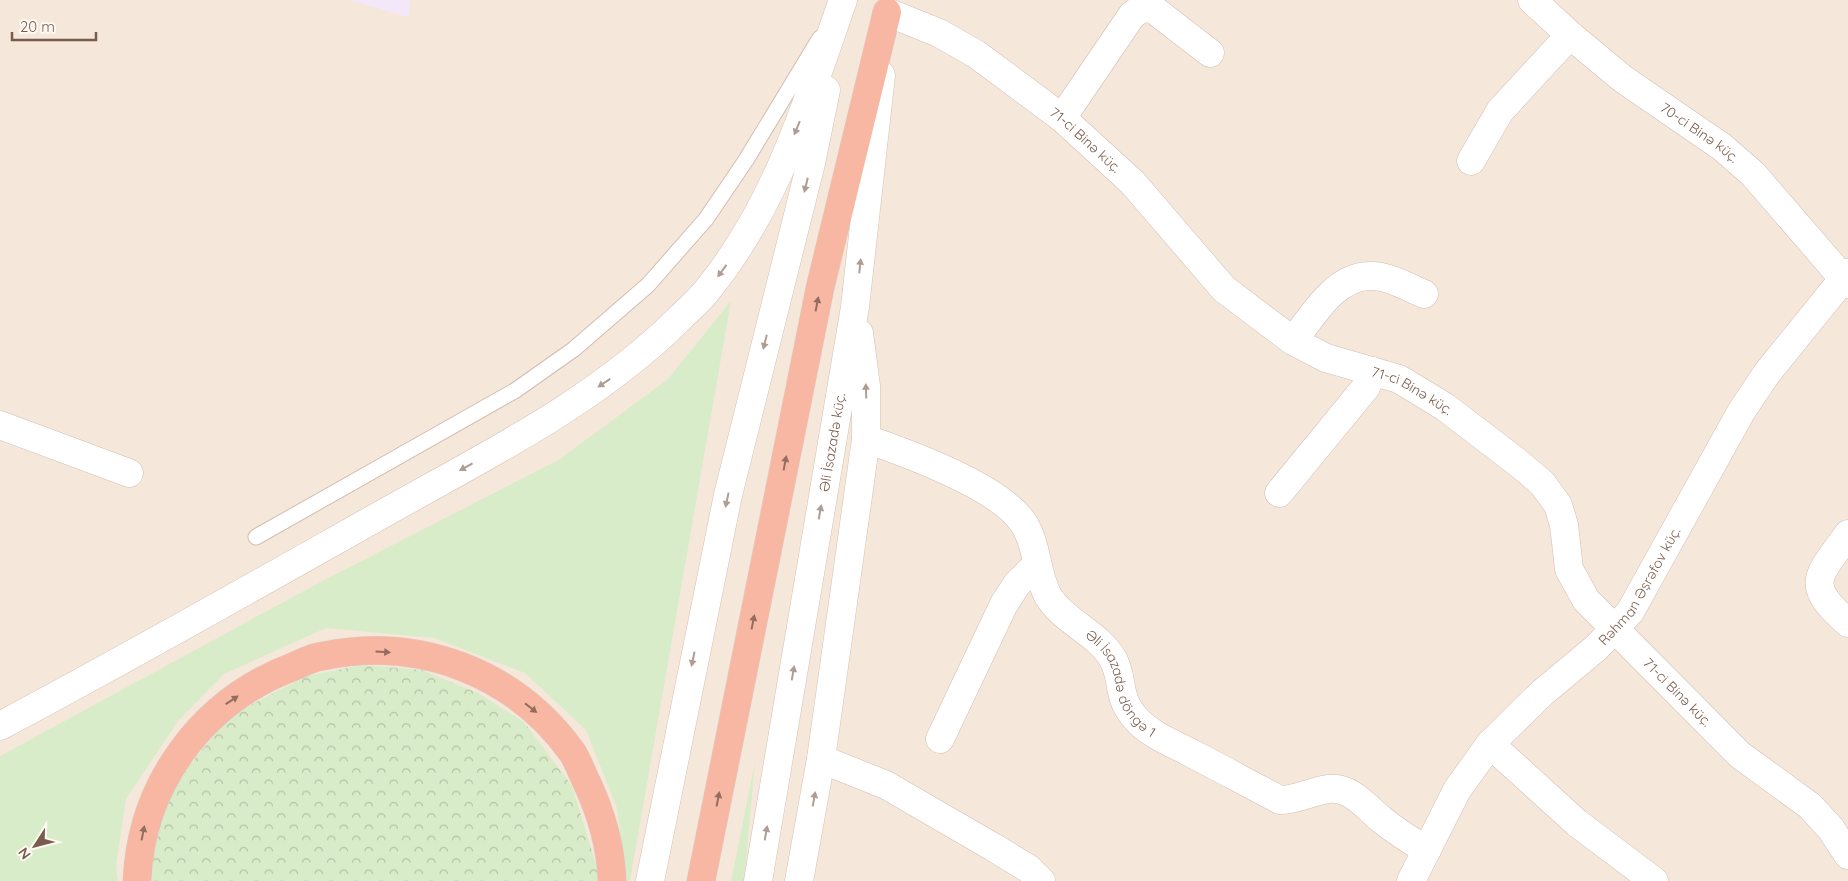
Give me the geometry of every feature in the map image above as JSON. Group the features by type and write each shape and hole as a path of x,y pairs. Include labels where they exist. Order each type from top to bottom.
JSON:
{"highway":[{"path":"701,881 820,288 888,6"},
{"path":"137,881 138,859 145,823 160,789 176,760 219,709 270,675 322,656 364,651 407,654 459,663 496,681 537,712 573,754 594,799 611,858 612,881"}],"street":[{"path":"0,726 500,448 609,380 656,342 708,290 742,244 770,194 802,117 843,0"},
{"path":"650,881 728,495 811,162 843,0"},
{"name":"70-ci Binə küç.","path":"1532,0 1622,79 1722,148 1753,174 1847,278"},
{"name":"71-ci Binə küç.","path":"888,6 976,54 1062,118 1132,182 1224,289 1293,341 1326,358 1399,379 1445,407 1542,484 1558,505 1564,525 1568,570 1586,600 1740,755 1810,806 1831,829 1848,855"},
{"name":"Əli İsazadə küç.","path":"758,881 855,307 888,6"},
{"path":"1062,118 1132,15 1142,8 1153,9 1210,53"},
{"path":"1471,161 1500,111 1570,35"},
{"path":"1293,341 1334,290 1351,280 1370,276 1384,278 1424,294"},
{"name":"Rəhman Əşrəfov küç.","path":"1411,881 1458,790 1490,744 1522,711 1614,630 1630,612 1741,412 1767,372 1847,278"},
{"path":"799,881 821,759 866,439 866,386 855,307"},
{"path":"1279,493 1366,387 1372,371"},
{"path":"0,425 129,473"},
{"name":"Əli İsazadə döngə 1","path":"866,439 922,458 1009,506 1022,521 1028,533 1036,565 1048,596 1107,650 1114,661 1127,708 1140,723 1154,734 1280,800 1290,800 1330,789 1345,791 1357,797 1406,838 1427,850"},
{"path":"1848,534 1819,578 1820,591 1828,605 1848,623"},
{"path":"940,740 1004,604 1017,584 1036,565"},
{"path":"1490,744 1577,823 1654,881"},
{"path":"821,759 886,785 1029,869 1041,881"}],"lane":[{"path":"256,537 516,390 574,349 648,285 706,219 746,160 843,0"}],"shaded area":[{"path":"0,0 1848,0 1848,881 0,881"},
{"path":"349,0 410,0 409,17"}],"green space":[{"path":"731,301 630,881 626,881 617,808 586,730 525,673 434,638 326,628 224,674 178,721 126,799 116,866 118,881 0,881 0,756 313,586 560,459 668,379"},
{"path":"363,665 422,670 478,693 524,722 572,786 598,871 597,881 152,881 150,856 176,781 230,716 306,676"},
{"path":"755,762 744,881 731,881"}]}
